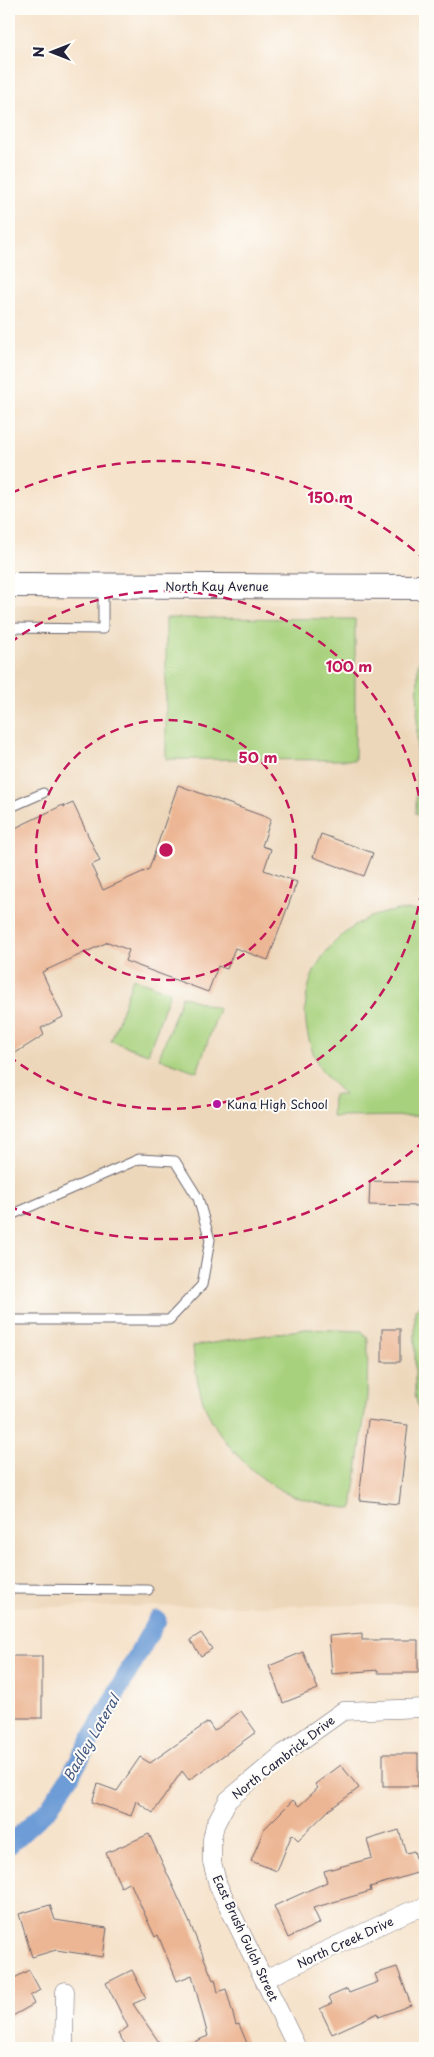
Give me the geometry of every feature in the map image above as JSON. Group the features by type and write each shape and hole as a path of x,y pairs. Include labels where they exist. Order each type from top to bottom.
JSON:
{"street":[{"name":"North Kay Avenue","path":"9,585 425,587"},
{"name":"North Cambrick Drive","path":"215,1824 228,1800 284,1753 343,1711 425,1708"},
{"name":"East Brush Gulch Street","path":"215,1824 212,1839 212,1862 218,1885 297,2048"},
{"name":"North Creek Drive","path":"265,1979 408,1912 425,1907"},
{"path":"61,2048 65,1991"}],"lane":[{"path":"9,628 103,629 103,586"},
{"path":"9,808 43,793"},
{"path":"9,1216 139,1159 175,1161 198,1198 210,1240 202,1285 169,1320 9,1320"},
{"path":"9,1589 148,1590"}],"shaded area":[{"name":"Kuna High School","path":"425,603 425,1605 9,1607 9,604"}],"green space":[{"path":"166,618 355,619 355,760 166,759"},
{"path":"418,662 425,662 425,814 416,814"},
{"path":"398,910 425,910 425,1116 332,1117 333,1095 344,1095 319,1066 309,1040 306,998 311,979 320,961 332,945 348,930 368,918"},
{"path":"133,978 170,992 148,1054 111,1041"},
{"path":"182,996 219,1009 197,1072 159,1058"},
{"path":"425,1299 425,1436 415,1394 415,1310"},
{"path":"306,1329 362,1331 368,1339 367,1397 352,1509 302,1498 285,1492 262,1478 240,1458 222,1436 208,1413 199,1389 193,1346"}],"building":[{"path":"178,785 271,819 262,846 271,849 264,870 297,882 268,960 235,948 227,969 218,966 208,992 125,961 129,950 108,942 42,972 63,1017 41,1028 44,1035 9,1057 9,831 63,805 64,807 73,803 100,861 91,865 103,890 149,869"},
{"path":"321,834 373,853 364,876 313,857"},
{"path":"370,1181 421,1182 420,1206 369,1205"},
{"path":"382,1329 400,1329 400,1362 382,1362"},
{"path":"368,1420 408,1425 399,1504 359,1500"},
{"path":"201,1633 212,1649 201,1656 190,1640"},
{"path":"362,1633 362,1640 418,1640 418,1673 378,1673 378,1670 332,1674 329,1636"},
{"path":"303,1652 318,1689 283,1703 269,1666"},
{"path":"9,1656 42,1656 42,1718 9,1718"},
{"path":"241,1711 256,1732 189,1780 182,1771 153,1813 136,1801 131,1816 92,1802 98,1784 117,1791 140,1757 150,1763 208,1722 214,1731"},
{"path":"383,1754 418,1754 418,1786 383,1786"},
{"path":"341,1765 359,1788 329,1810 298,1840 292,1834 277,1871 251,1861 264,1829 293,1800 299,1806 318,1788 315,1784"},
{"path":"399,1830 406,1853 414,1851 420,1872 370,1887 371,1891 313,1908 320,1923 288,1938 274,1906 327,1882 324,1871 372,1858 367,1840"},
{"path":"149,1834 189,1921 213,1980 215,1979 218,1992 226,1989 236,2025 239,2024 249,2048 180,2048 208,2036 192,1975 177,1981 158,1935 155,1937 130,1882 121,1887 106,1853"},
{"path":"50,1905 55,1920 107,1928 103,1957 56,1950 32,1957 19,1914"},
{"path":"397,1967 411,2005 379,2017 378,2013 332,2034 320,2009 332,2003 329,1997 347,1989 349,1993 378,1982 375,1974"},
{"path":"29,1970 40,1990 30,1996 34,2004 9,2018 9,1981"},
{"path":"132,1970 146,1998 133,2004 163,2048 128,2048 118,2034 128,2027 106,1983"}],"waterway":[{"name":"Badley Lateral","path":"9,1845 49,1808 71,1775 157,1620"}],"place":[{"name":"Kuna High School","path":"217,1104"}]}
